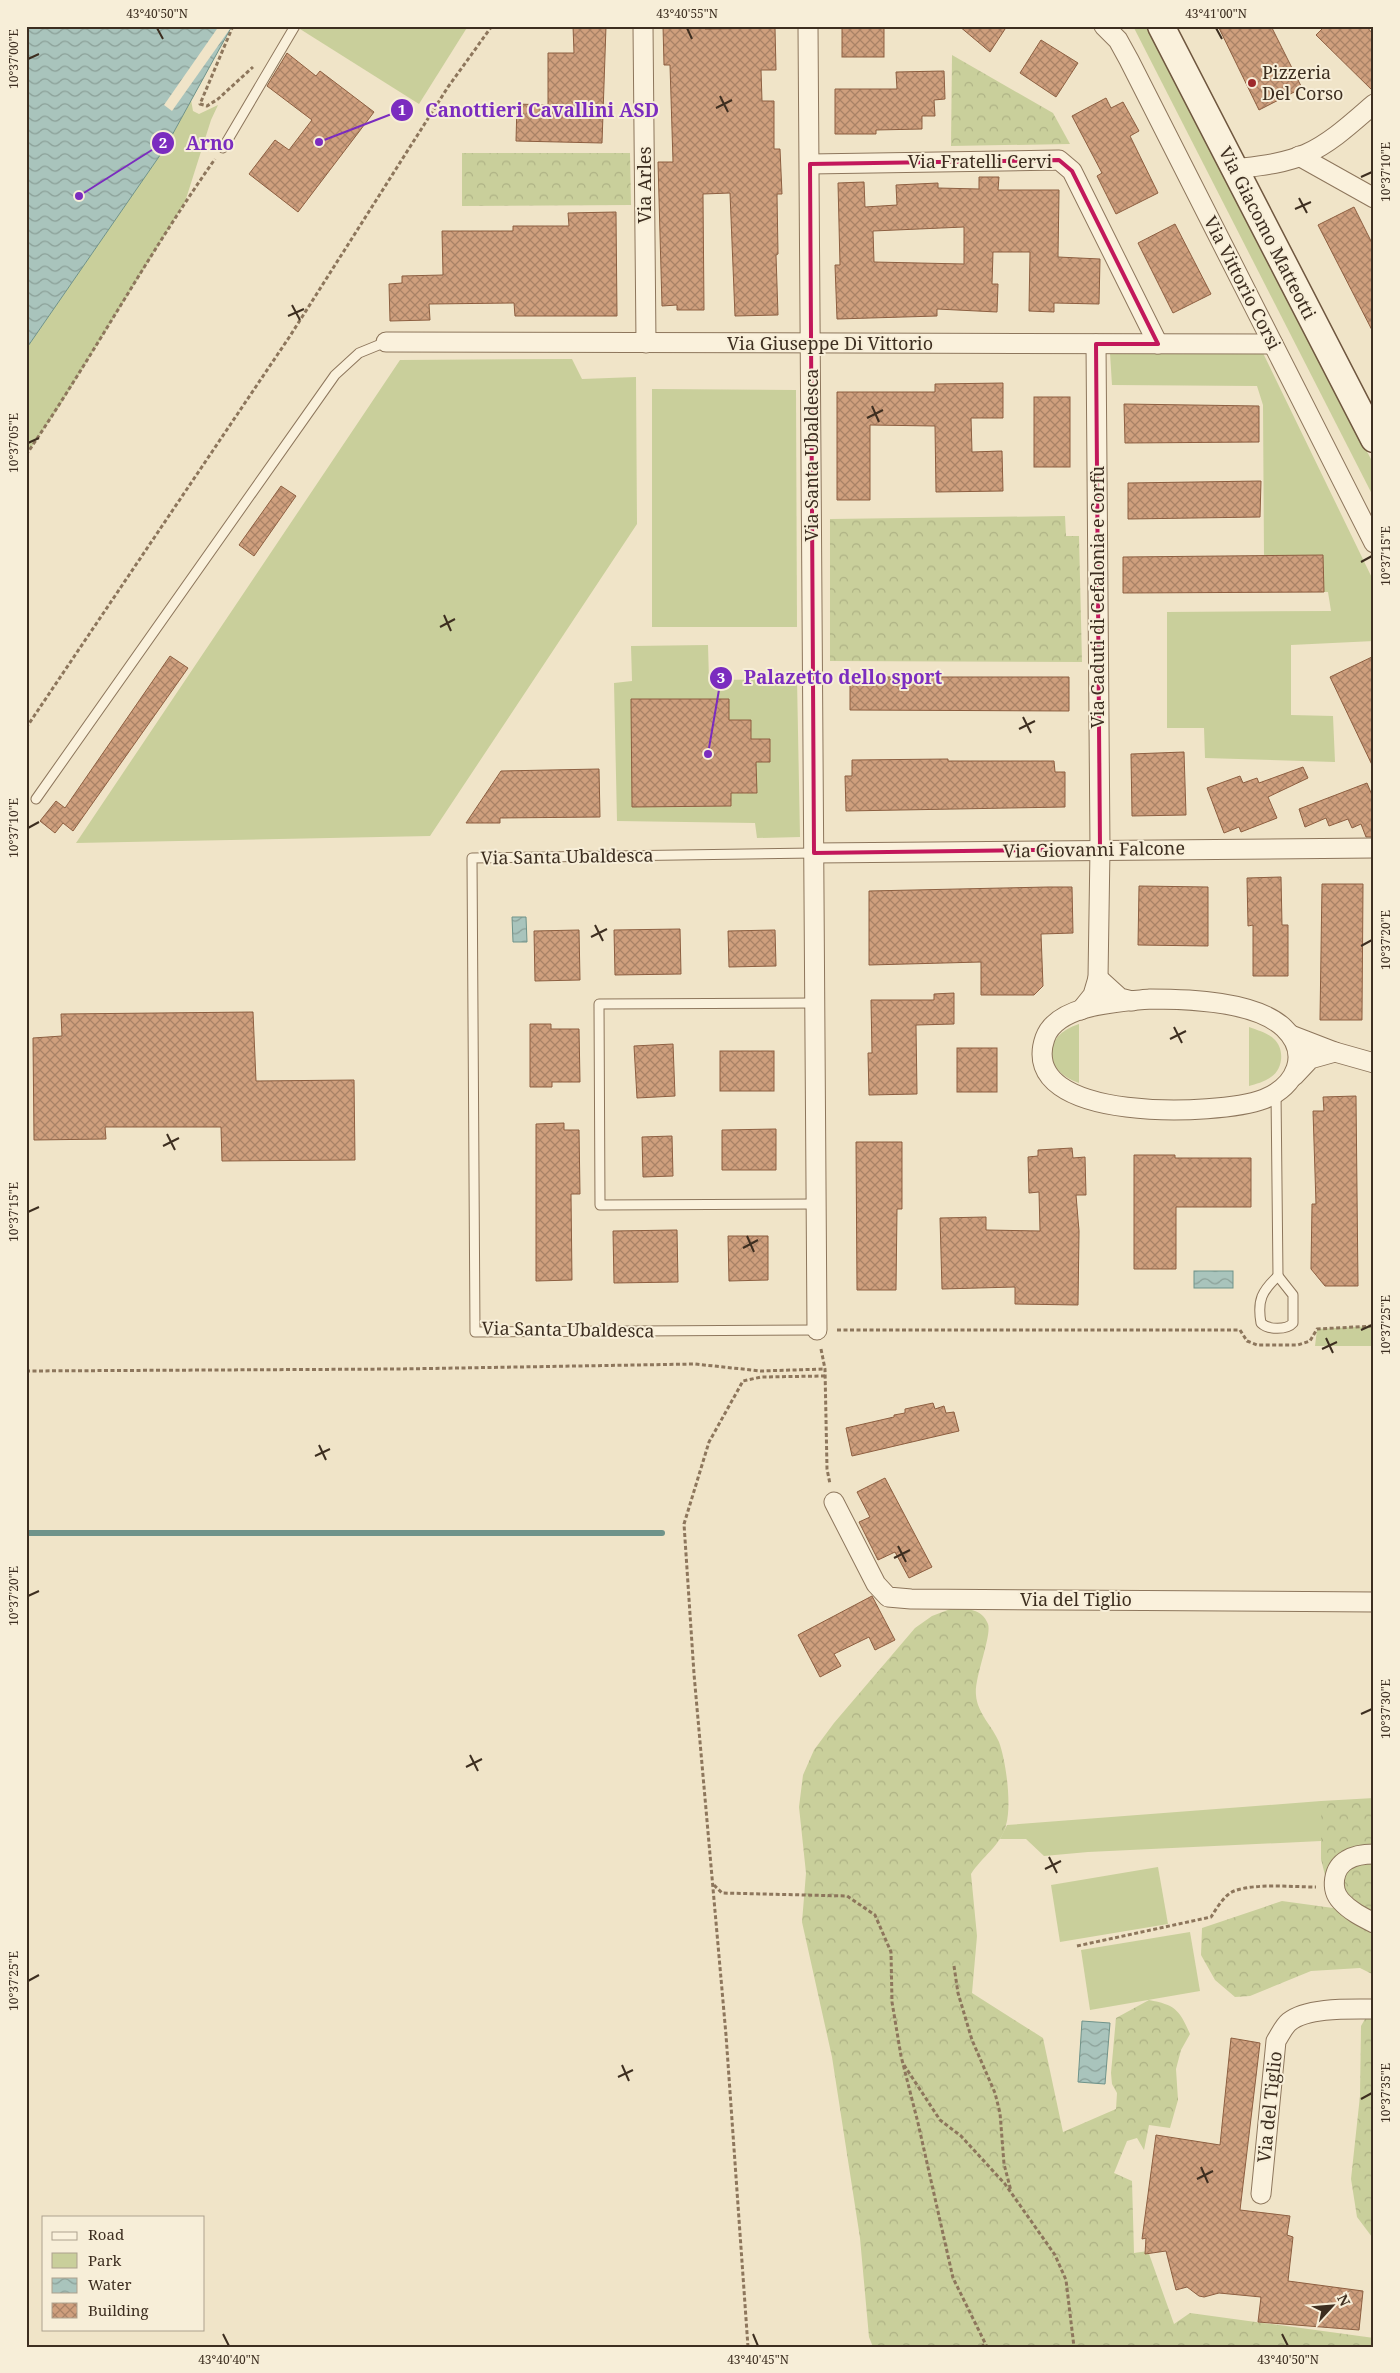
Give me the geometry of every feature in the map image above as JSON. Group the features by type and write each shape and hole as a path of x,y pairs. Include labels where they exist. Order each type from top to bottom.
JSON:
{"main road":[{"name":"Via Giacomo Matteotti","path":"1161,26 1374,439"}],"street":[{"name":"Via Arles","path":"643,26 646,343"},
{"name":"Via Santa Ubaldesca","path":"808,26 817,1330"},
{"name":"Via Vittorio Corsi","path":"1104,26 1118,40 1129,60 1374,543"},
{"path":"1234,169 1299,156 1329,140 1374,104"},
{"path":"1299,156 1374,198"},
{"name":"Via Fratelli Cervi","path":"810,164 1059,160 1072,171 1158,344"},
{"name":"Via Giuseppe Di Vittorio","path":"386,342 1273,344"},
{"name":"Via Caduti di Cefalonia e Corfù","path":"1096,344 1100,849 1098,978"},
{"name":"Via Giovanni Falcone","path":"814,853 1374,848"},
{"path":"1081,1010 1093,995 1098,978 1120,998 1132,1001"},
{"path":"1293,1077 1300,1061 1298,1049 1291,1035 1280,1024 1230,1005 1172,999 1132,1001 1081,1010 1057,1021 1050,1028 1043,1046 1042,1058 1047,1071 1054,1082 1063,1090 1076,1096 1108,1104 1181,1110 1242,1105 1276,1093 1293,1077 1310,1058 1335,1052"},
{"path":"1291,1035 1335,1052 1374,1063"},
{"name":"Via del Tiglio","path":"834,1502 876,1584 888,1597 911,1599 1374,1602"},
{"path":"1374,1854 1361,1854 1345,1860 1335,1874 1334,1887 1339,1900 1351,1911 1374,1923"},
{"name":"Via del Tiglio","path":"1261,2194 1276,2041 1288,2022 1300,2015 1374,2009"}],"lane":[{"path":"222,148 295,26"},
{"path":"36,799 335,375 359,353 386,342"},
{"name":"Via Santa Ubaldesca","path":"814,853 472,858 475,1332 817,1330"},
{"path":"815,1003 599,1004 600,1204 816,1204"},
{"path":"1276,1093 1278,1276 1293,1295 1293,1323 1288,1327 1268,1328 1262,1324 1260,1298 1266,1288 1278,1276"}],"path":[{"path":"232,26 200,102 201,105 207,106 218,99 259,61"},
{"path":"26,728 290,336 448,87 492,26"},
{"path":"26,455 59,407 184,202 222,148"},
{"path":"1298,1345 1310,1341 1317,1329 1374,1326"},
{"path":"834,1502 827,1469 825,1369 817,1330 1240,1330"},
{"path":"26,1371 399,1369 695,1364 761,1371 825,1369"},
{"path":"748,2347 713,1884 694,1674 684,1524 709,1442 743,1381 761,1377 825,1376"},
{"path":"713,1884 722,1893 848,1896 875,1915 891,1952 892,2002 902,2062 918,2122 953,2278 986,2345 980,2347"},
{"path":"1077,1946 1211,1917 1226,1896 1234,1890 1257,1887 1334,1887"},
{"path":"954,1966 958,1993 972,2040 994,2093 1000,2114 1004,2164 1012,2194"},
{"path":"902,2062 940,2120 961,2136 1012,2194 1054,2255 1066,2280 1074,2347"}],"highlighted area":[{"path":"1059,160 1072,171 1158,344 1096,344 1100,849 814,853 810,164"}],"green space":[{"path":"301,26 468,26 419,104 300,29"},
{"path":"1133,26 1148,26 1374,465 1374,498"},
{"path":"952,55 1053,113 1070,144 951,146"},
{"path":"191,100 193,111 199,114 218,105 211,120 185,202 59,407 26,455 26,349 165,148"},
{"path":"462,153 630,153 631,205 462,206"},
{"path":"1110,353 1263,353 1374,582 1374,641 1291,645 1291,715 1333,716 1335,762 1205,758 1204,728 1167,728 1167,612 1331,611 1328,592 1324,592 1264,556 1263,405 1257,386 1112,385"},
{"path":"572,359 582,379 636,377 637,524 430,836 76,843 400,360"},
{"path":"652,389 796,390 797,627 652,627"},
{"path":"1065,516 1066,536 1079,536 1082,662 830,661 830,519"},
{"path":"708,645 709,680 797,679 800,837 757,838 755,823 617,821 614,683 632,681 631,646"},
{"path":"1079,1024 1079,1083 1067,1078 1058,1070 1053,1062 1051,1053 1058,1037 1067,1029"},
{"path":"1249,1027 1266,1033 1278,1043 1281,1059 1278,1069 1271,1077 1263,1082 1249,1086"},
{"path":"1374,1326 1374,1346 1315,1346 1317,1329"},
{"path":"953,1608 974,1610 982,1615 988,1624 988,1638 978,1678 976,1695 979,1708 1002,1750 1008,1795 1008,1816 1004,1832 996,1845 971,1874 977,1936 972,1993 1043,2038 1063,2132 1116,2109 1117,2093 1112,2084 1111,2073 1116,2018 1149,2000 1165,2004 1175,2010 1183,2019 1190,2034 1181,2050 1176,2069 1178,2100 1170,2128 1149,2125 1144,2150 1137,2138 1127,2141 1114,2173 1132,2181 1134,2253 1148,2251 1174,2324 1190,2313 1374,2338 1374,2347 873,2347 869,2337 860,2238 832,2057 802,1922 806,1873 799,1807 803,1775 814,1750 834,1723 915,1628 932,1616"},
{"path":"1374,1798 1374,1975 1360,1968 1311,1971 1250,1996 1235,1997 1215,1980 1201,1955 1202,1928 1282,1901 1333,1908 1321,1859 1321,1801"},
{"path":"1321,1801 1321,1841 1088,1852 1044,1856 1026,1839 1000,1839 1007,1825"},
{"path":"1158,1867 1168,1924 1060,1942 1051,1885"},
{"path":"1190,1932 1200,1991 1090,2010 1081,1950"},
{"path":"1374,2003 1374,2242 1357,2217 1351,2179 1360,2096 1361,2026"}],"water":[{"path":"26,26 232,26 165,148 26,349"},
{"path":"512,917 526,917 527,942 513,942"},
{"path":"1194,1271 1233,1271 1233,1288 1194,1288"},
{"path":"1082,2021 1110,2023 1105,2084 1078,2082"}],"pier":[{"path":"219,26 232,26 172,111 164,105"}],"building":[{"path":"573,26 606,26 602,143 516,141 517,104 548,105 548,53 574,53"},
{"path":"663,26 705,26 705,29 775,28 776,70 761,70 762,101 774,101 774,149 780,149 782,194 777,194 778,254 776,255 778,315 735,316 730,193 703,194 704,310 677,310 677,305 662,306 658,162 673,162 670,65 664,65"},
{"path":"842,26 884,26 884,57 842,57"},
{"path":"959,26 1007,26 990,52"},
{"path":"1218,26 1271,26 1302,88 1259,110"},
{"path":"1325,26 1366,26 1374,35 1374,92 1316,35"},
{"path":"1041,40 1078,63 1056,97 1020,73"},
{"path":"287,53 316,76 320,71 374,112 298,212 249,174 275,140 289,150 312,120 267,86"},
{"path":"944,71 945,99 934,100 935,116 922,116 922,129 876,130 876,134 835,134 835,89 897,89 896,72"},
{"path":"1106,98 1111,108 1123,102 1139,131 1130,136 1158,193 1116,214 1097,176 1102,173 1072,116"},
{"path":"979,177 999,177 998,190 1059,190 1058,257 1100,259 1099,304 1054,303 1054,312 1029,311 1030,252 993,252 992,284 998,284 997,312 937,309 937,316 837,319 835,265 840,265 838,183 864,182 865,207 897,205 896,185 938,183 938,188 979,189","holes":["964,227 964,264 874,262 873,231"]},
{"path":"1354,207 1374,247 1374,334 1318,225"},
{"path":"616,212 617,316 515,316 514,303 429,304 430,320 390,321 389,284 402,283 402,276 443,275 442,231 513,231 513,226 569,226 568,213"},
{"path":"1175,224 1211,294 1173,313 1138,243"},
{"path":"1003,383 1003,418 971,418 972,452 1002,451 1003,491 936,492 935,426 870,425 870,500 837,500 837,392 935,392 935,384"},
{"path":"1034,397 1070,397 1070,467 1034,467"},
{"path":"1124,404 1259,406 1259,442 1125,443"},
{"path":"1261,481 1260,517 1128,519 1128,483"},
{"path":"281,486 296,496 254,556 239,545"},
{"path":"1323,555 1324,592 1123,593 1123,557"},
{"path":"170,656 188,668 73,831 63,823 55,833 40,821 56,801 65,808"},
{"path":"1374,656 1374,769 1330,677"},
{"path":"850,677 1069,677 1069,711 850,710"},
{"path":"631,699 729,699 729,720 751,720 751,739 770,739 770,762 756,762 757,793 731,793 731,806 632,807"},
{"path":"1184,752 1186,815 1132,816 1131,754"},
{"path":"948,759 948,761 1054,761 1055,772 1065,772 1065,807 846,811 845,776 852,776 852,760"},
{"path":"1303,767 1308,778 1268,797 1277,818 1241,832 1239,827 1224,833 1207,788 1240,776 1243,783 1257,778 1259,783"},
{"path":"599,769 600,817 500,818 500,823 466,823 501,771"},
{"path":"1367,783 1374,800 1374,837 1366,837 1361,824 1352,828 1348,819 1329,826 1326,818 1305,827 1299,809"},
{"path":"1281,877 1282,925 1288,925 1288,976 1253,976 1253,925 1248,926 1247,878"},
{"path":"1322,884 1363,884 1362,1020 1320,1020"},
{"path":"1139,886 1208,887 1208,946 1138,945"},
{"path":"1072,887 1073,933 1041,934 1043,986 1034,995 981,995 981,962 869,965 869,891"},
{"path":"680,929 681,974 615,975 614,930"},
{"path":"579,930 580,980 535,981 534,931"},
{"path":"775,930 776,966 729,967 728,931"},
{"path":"954,993 954,1024 916,1025 917,1094 869,1095 868,1053 872,1053 871,1000 934,1000 934,994"},
{"path":"253,1012 256,1081 354,1080 355,1160 222,1161 221,1127 105,1127 106,1139 34,1140 33,1038 62,1036 61,1014"},
{"path":"530,1024 551,1024 551,1029 579,1029 580,1082 552,1082 552,1087 530,1087"},
{"path":"673,1044 675,1096 637,1098 634,1046"},
{"path":"957,1048 997,1048 997,1092 957,1092"},
{"path":"720,1051 774,1051 774,1091 720,1091"},
{"path":"1356,1096 1358,1286 1325,1286 1311,1269 1312,1204 1316,1204 1313,1111 1324,1111 1323,1097"},
{"path":"564,1123 564,1130 579,1130 580,1194 571,1194 572,1280 536,1281 536,1124"},
{"path":"776,1129 776,1170 722,1170 722,1130"},
{"path":"672,1136 673,1176 643,1177 642,1137"},
{"path":"856,1142 902,1142 902,1209 897,1209 896,1290 857,1290"},
{"path":"1072,1148 1073,1158 1085,1157 1086,1195 1076,1195 1079,1231 1078,1305 1015,1304 1015,1287 942,1289 940,1218 986,1217 986,1230 1040,1231 1039,1192 1029,1193 1028,1157 1038,1156 1038,1150"},
{"path":"1134,1155 1175,1155 1175,1158 1251,1158 1251,1207 1176,1207 1176,1269 1134,1269"},
{"path":"677,1230 678,1282 614,1283 613,1231"},
{"path":"728,1236 768,1236 768,1280 729,1281"},
{"path":"933,1403 935,1409 944,1406 946,1413 954,1412 959,1431 852,1456 846,1428 894,1417 894,1415 905,1413 905,1409"},
{"path":"885,1478 932,1567 909,1578 895,1552 878,1560 859,1522 870,1517 857,1492"},
{"path":"872,1596 895,1640 875,1650 869,1637 834,1654 841,1666 820,1677 798,1635"},
{"path":"1231,2038 1260,2043 1240,2210 1290,2216 1287,2235 1293,2237 1288,2281 1363,2291 1359,2330 1258,2322 1261,2297 1219,2293 1204,2297 1199,2296 1187,2287 1176,2290 1166,2251 1145,2254 1146,2238 1142,2239 1156,2135 1220,2145"}],"waterway":[{"path":"26,1533 662,1533"}],"place":[{"name":"Pizzeria Del Corso","path":"1252,83"},
{"name":"Canottieri Cavallini ASD","path":"319,142"},
{"name":"Arno","path":"79,196"},
{"name":"Palazetto dello sport","path":"708,754"}]}
